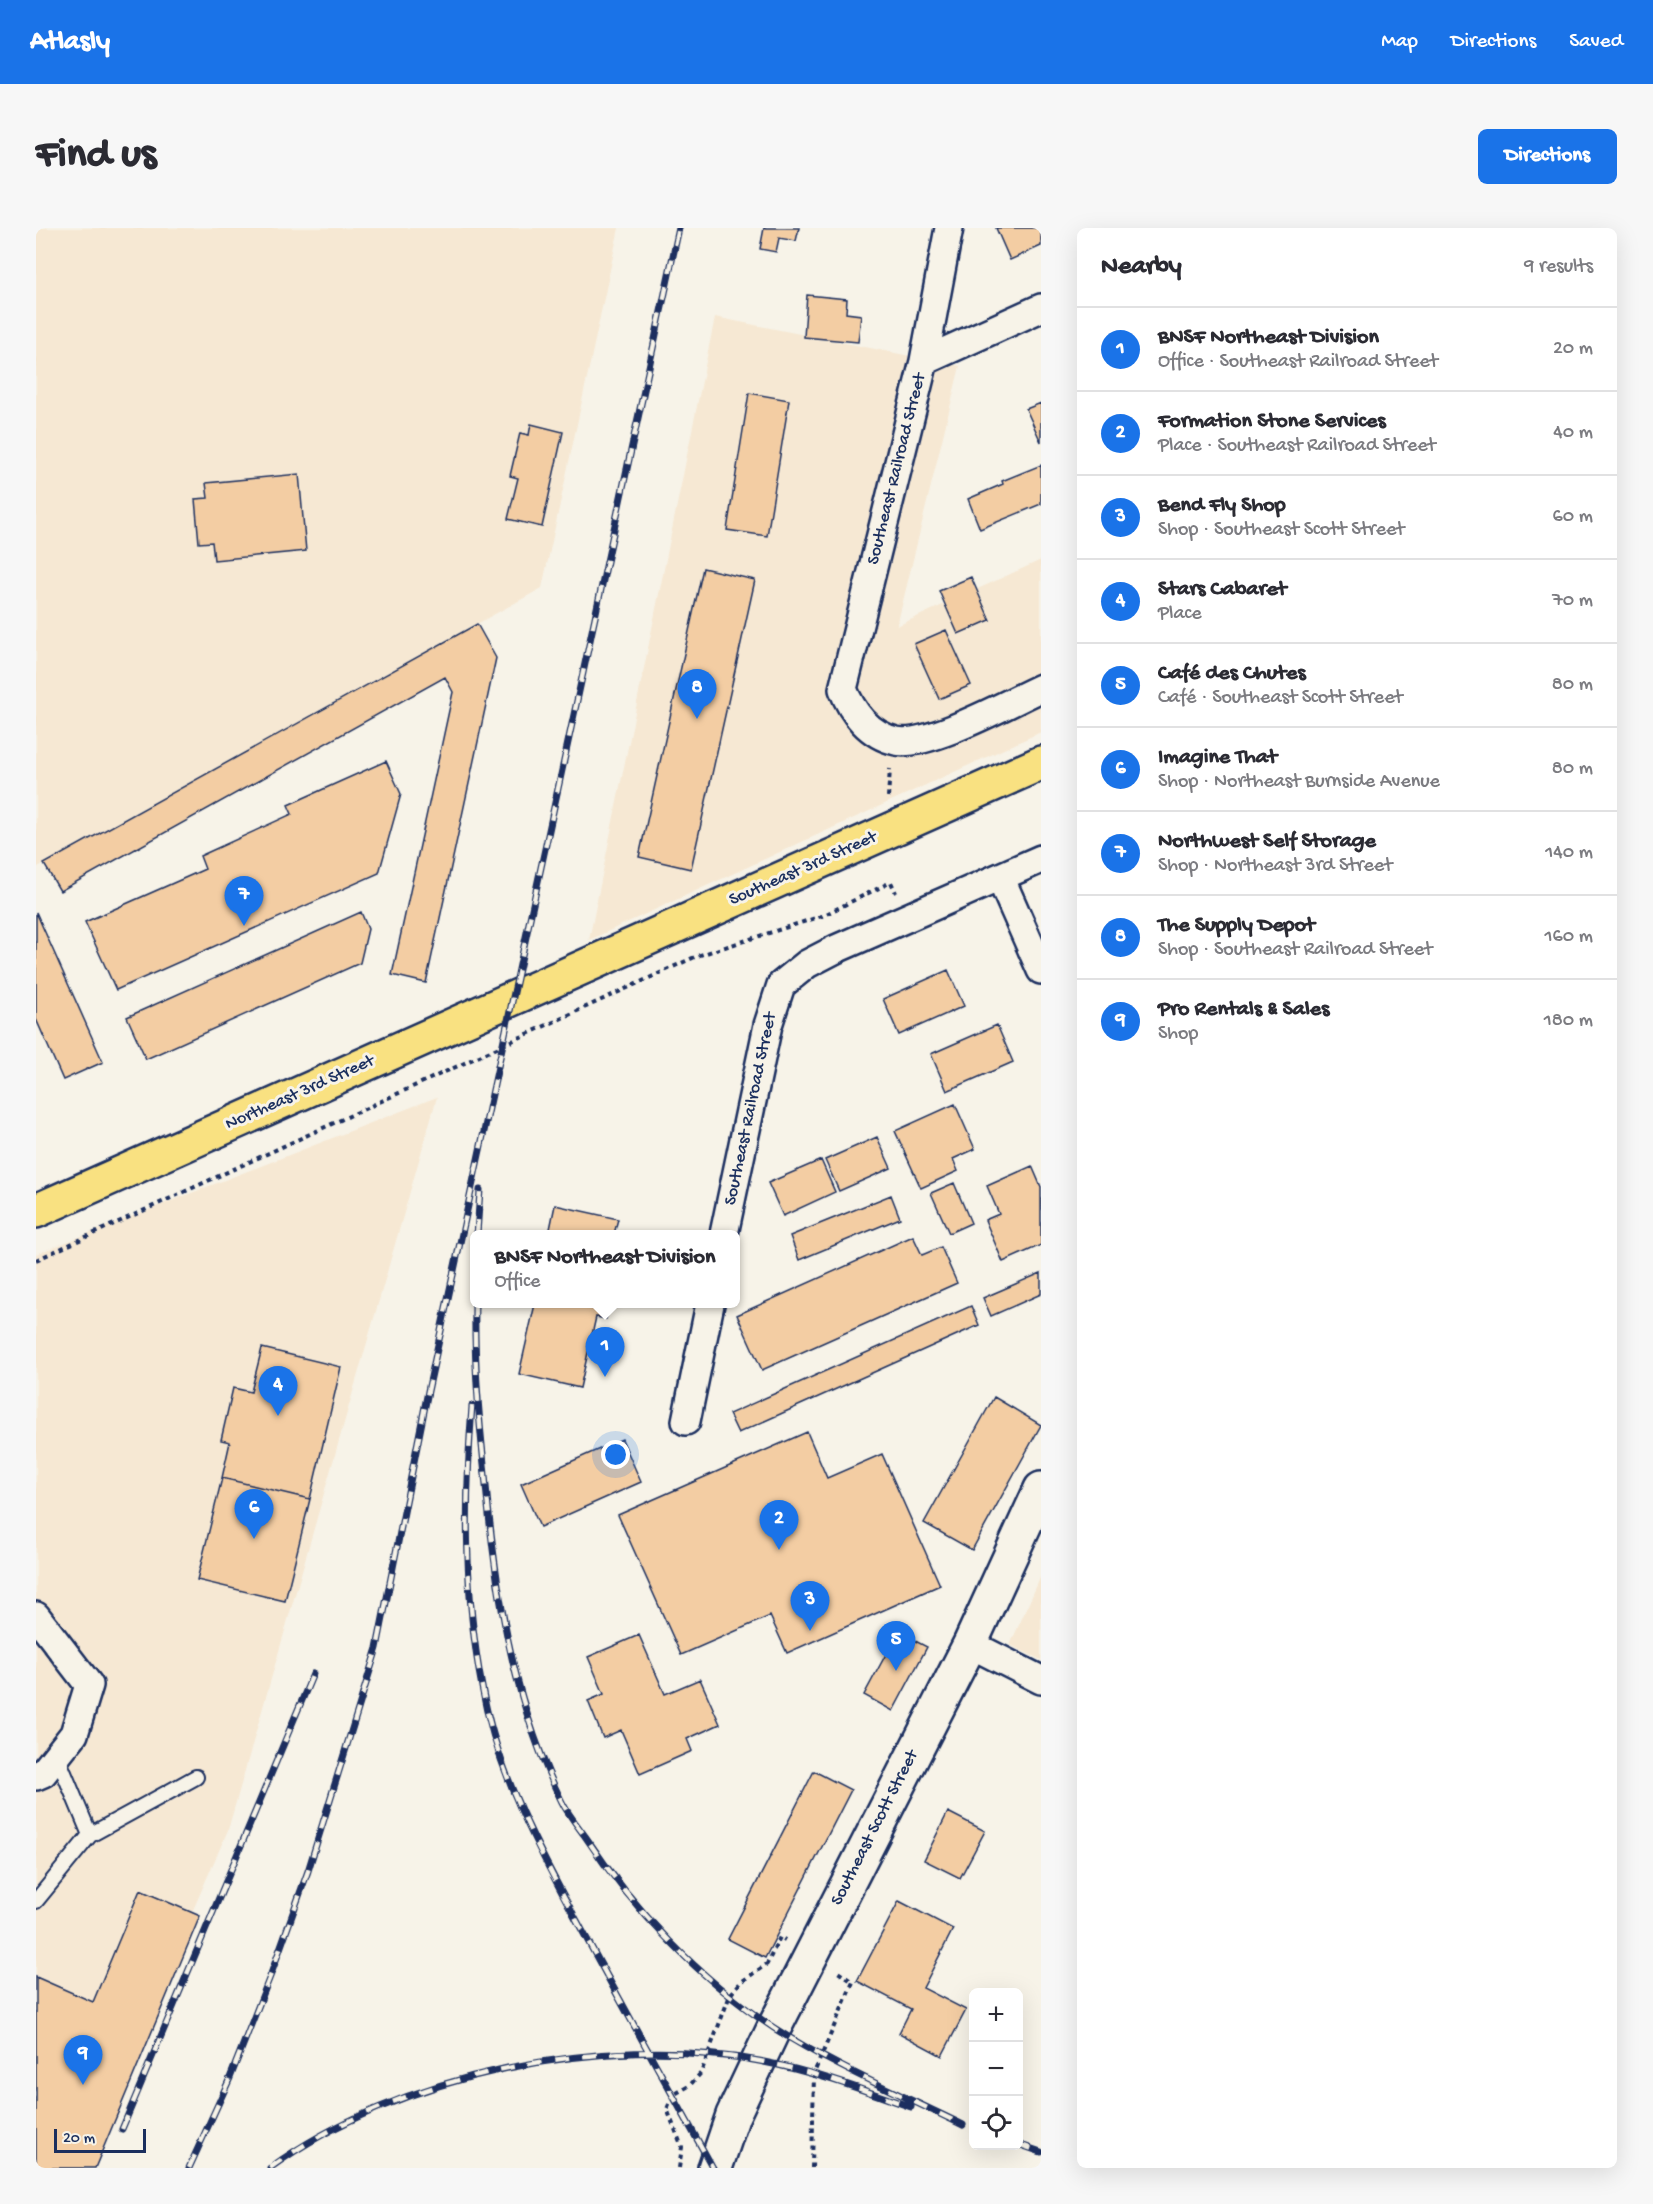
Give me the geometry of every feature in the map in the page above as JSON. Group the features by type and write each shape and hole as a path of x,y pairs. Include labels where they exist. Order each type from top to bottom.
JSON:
{"main road":[{"name":"Southeast 3rd Street","path":"564,975 1041,763"},
{"name":"Northeast 3rd Street","path":"36,1211 564,975"}],"street":[{"name":"Southeast Railroad Street","path":"897,742 871,729 850,707 843,689 924,361 949,228"},
{"path":"924,361 1041,308"},
{"path":"897,742 932,737 1041,688"},
{"path":"907,918 1041,859"},
{"path":"1000,877 1041,970"},
{"name":"Southeast Railroad Street","path":"725,1230 768,1026 781,985 807,964 907,918"},
{"path":"686,1421 709,1308"},
{"name":"Southeast Scott Street","path":"715,2168 732,2115 779,2017 970,1644 1041,1489"},
{"path":"36,1616 89,1685 74,1734 44,1773 36,1776"},
{"path":"970,1644 1041,1680"}],"lane":[{"path":"57,1756 90,1835"},
{"path":"36,1901 90,1835 196,1777"}],"path":[{"path":"887,831 889,773 897,742"},
{"path":"36,1260 697,956 822,916 891,882 907,918"}],"shaded area":[{"path":"36,228 619,228 542,588 36,868"},
{"path":"715,317 960,366 897,626 1041,560 1041,732 589,940"},
{"path":"437,1097 228,1830 80,2168 36,2168 36,1254"},
{"path":"1041,1576 1041,1660 1010,1645"}],"building":[{"path":"764,228 799,228 796,241 779,238 776,252 760,249"},
{"path":"996,228 1041,228 1041,246 1010,260"},
{"path":"807,295 847,299 846,313 861,315 858,342 804,337"},
{"path":"749,393 789,400 767,536 727,530"},
{"path":"1041,403 1041,442 1026,409"},
{"path":"531,424 563,432 542,527 508,519 518,478 510,476 520,433 529,435"},
{"path":"1041,465 1041,504 980,529 968,499 1003,484 1002,481"},
{"path":"299,474 306,551 214,560 212,542 199,543 195,499 208,498 206,483"},
{"path":"703,568 755,580 691,869 639,857"},
{"path":"971,577 990,620 958,634 939,591"},
{"path":"477,624 496,658 426,983 392,975 453,692 445,677 60,891 44,864"},
{"path":"946,630 971,685 939,699 914,644"},
{"path":"386,761 401,794 379,873 116,990 85,922 205,869 200,856 292,814 288,805"},
{"path":"36,912 103,1062 63,1080 36,1019"},
{"path":"361,912 368,929 360,963 146,1059 127,1017"},
{"path":"948,970 964,1006 899,1035 883,999"},
{"path":"997,1025 1013,1062 947,1091 931,1054"},
{"path":"955,1104 975,1149 953,1159 958,1171 921,1188 895,1131"},
{"path":"877,1137 891,1168 839,1191 825,1160"},
{"path":"821,1160 835,1192 783,1216 768,1183"},
{"path":"1032,1166 1041,1187 1041,1245 1003,1262 985,1220 999,1214 987,1186"},
{"path":"954,1183 971,1223 949,1233 931,1193"},
{"path":"891,1195 900,1218 799,1260 790,1236"},
{"path":"555,1205 618,1219 615,1230 550,1230"},
{"path":"913,1236 922,1255 941,1247 957,1283 762,1370 737,1315"},
{"path":"1041,1273 1041,1294 991,1316 983,1298"},
{"path":"971,1306 979,1325 738,1433 729,1414"},
{"path":"534,1308 609,1308 606,1319 596,1317 580,1388 519,1374"},
{"path":"262,1348 341,1367 310,1499 222,1478 230,1442 221,1440 233,1388 251,1392"},
{"path":"994,1397 1041,1425 972,1550 924,1523"},
{"path":"807,1432 827,1478 882,1454 940,1585 787,1653 770,1616 681,1655 618,1515"},
{"path":"622,1439 641,1482 540,1527 521,1484"},
{"path":"222,1478 310,1499 285,1601 197,1580"},
{"path":"898,1632 927,1647 893,1711 864,1695"},
{"path":"639,1635 665,1694 700,1679 720,1724 687,1739 692,1751 640,1774 621,1730 603,1738 588,1701 604,1694 588,1657"},
{"path":"814,1771 851,1790 765,1958 728,1939"},
{"path":"948,1812 985,1831 960,1878 924,1860"},
{"path":"140,1890 200,1916 95,2168 36,2168 36,1977 93,2002"},
{"path":"899,1901 953,1929 923,1988 966,2010 942,2056 899,2033 911,2009 857,1981"}],"railway":[{"path":"189,2168 230,2078 271,1974 308,1871 377,1648 428,1391 679,228"},
{"path":"477,1230 480,1190"},
{"path":"475,1308 480,1424 499,1594 507,1637 529,1721 564,1806 604,1863 647,1916 694,1965 746,2009 796,2042 963,2125"},
{"path":"472,1406 467,1512 469,1582 482,1687 499,1754 524,1818 555,1880 713,2168"},
{"path":"122,2129 313,1674"},
{"path":"270,2168 321,2135 379,2108 440,2085 504,2069 570,2058 635,2053 699,2054 759,2061 817,2075 911,2107"},
{"path":"1023,2146 1041,2152"}],"place":[{"name":"The Supply Depot","path":"697,719"},
{"name":"Northwest Self Storage","path":"244,926"},
{"name":"BNSF Northeast Division","path":"605,1377"},
{"name":"Stars Cabaret","path":"278,1416"},
{"name":"Imagine That","path":"254,1539"},
{"name":"Formation Stone Services","path":"779,1550"},
{"name":"Bend Fly Shop","path":"810,1631"},
{"name":"Café des Chutes","path":"896,1671"},
{"name":"Pro Rentals & Sales","path":"83,2085"}]}
